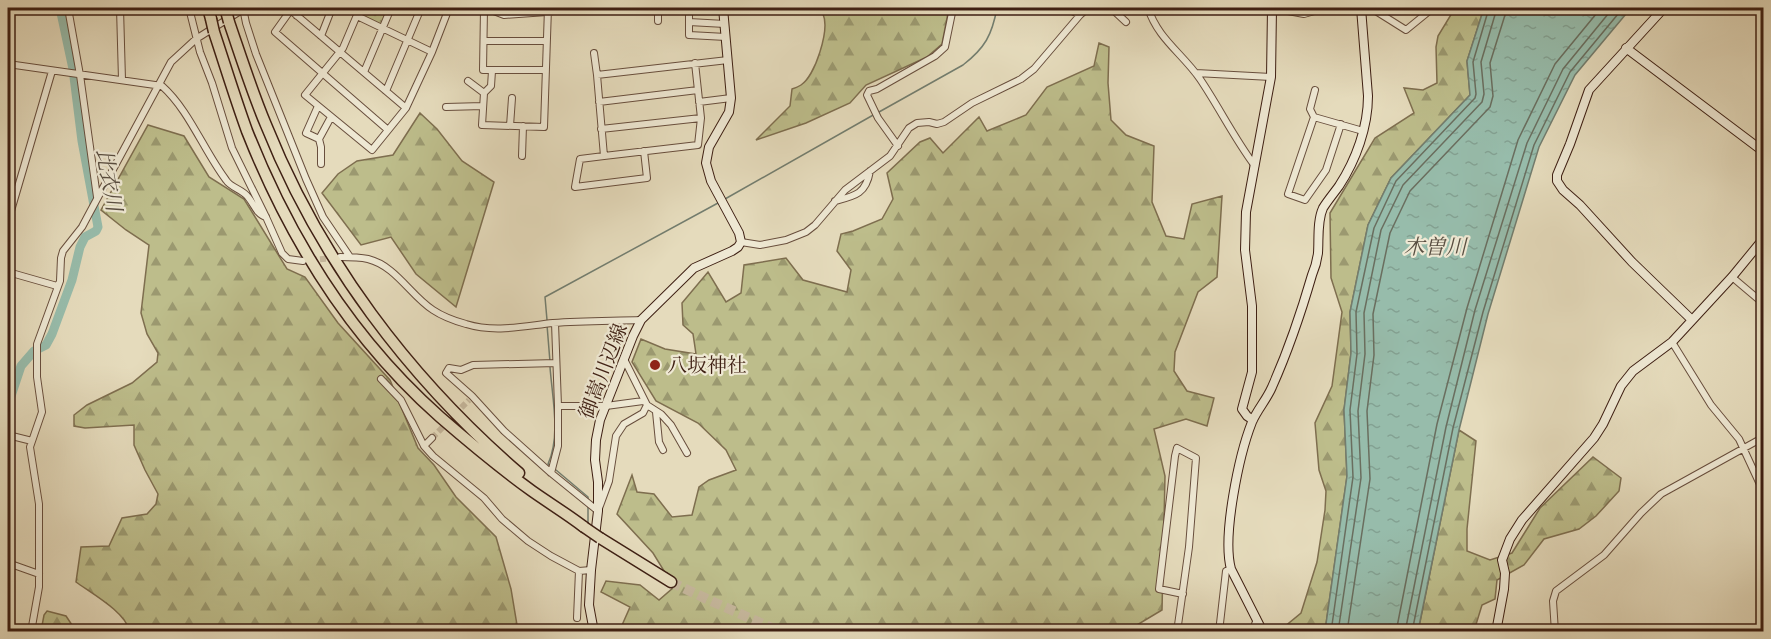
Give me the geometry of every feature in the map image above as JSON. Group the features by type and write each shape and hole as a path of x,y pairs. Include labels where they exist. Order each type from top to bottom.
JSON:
{"highway":[{"path":"208,8 247,130 278,198 318,274 355,327 398,376 440,416 508,473 600,538 671,582"},
{"path":"226,9 255,98 276,150 313,223 350,283 411,365 447,406 564,512"}],"street":[{"path":"68,8 97,197"},
{"path":"120,8 122,80"},
{"path":"189,8 196,39 215,93 228,141 282,253 288,259 303,261"},
{"path":"31,632 36,609 39,574 39,504 30,447 42,411 37,377 38,344 60,280 60,258 82,227 171,62 196,39 244,8 256,54 310,189 323,217 350,257"},
{"path":"297,16 300,8"},
{"path":"321,36 332,8"},
{"path":"360,8 340,52 305,95 372,150 406,108 449,8"},
{"path":"364,72 391,8"},
{"path":"386,91 421,8"},
{"path":"545,70 483,70 484,9 504,15 570,8"},
{"path":"898,146 878,118 867,95 935,56 945,47 953,8"},
{"path":"1066,8 1080,15"},
{"path":"658,21 658,9 723,9 731,98 729,112 710,147 706,164 711,181 739,233 741,242 760,245 786,240 806,232 815,225 844,190 890,156 909,128 917,123 944,122 972,103 1021,79 1034,69 1088,8"},
{"path":"1112,8 1126,22"},
{"path":"1148,8 1162,36 1196,73 1235,139 1255,166"},
{"path":"1253,420 1242,410 1252,372 1252,306 1245,250 1246,212 1271,77 1272,8 1304,14 1325,8"},
{"path":"1263,632 1231,569 1228,550 1233,498 1253,420 1272,388 1299,318 1318,256 1321,214 1349,169 1357,153 1363,131 1368,96 1361,8"},
{"path":"1371,8 1406,30 1432,8"},
{"path":"1664,8 1588,90 1570,144 1558,170 1557,180 1563,190 1580,205 1632,262 1692,320"},
{"path":"388,130 275,32 289,9 406,108"},
{"path":"689,9 689,35 726,37"},
{"path":"492,71 491,86 484,93 482,125 544,127 548,10"},
{"path":"357,16 432,52"},
{"path":"689,22 725,24"},
{"path":"484,41 546,41"},
{"path":"1626,48 1764,152"},
{"path":"594,53 604,156"},
{"path":"597,75 728,60"},
{"path":"644,151 647,178 575,187 580,159 644,151 698,145 701,118 695,63"},
{"path":"8,64 159,85 168,92 183,112 225,180 246,195 262,216 266,217"},
{"path":"8,221 52,71"},
{"path":"1196,73 1271,77"},
{"path":"468,81 484,93"},
{"path":"599,102 698,90"},
{"path":"1316,90 1310,109 1314,117 1288,194 1305,200 1326,170 1341,124"},
{"path":"510,126 512,98"},
{"path":"699,102 731,98"},
{"path":"318,106 306,133 319,139"},
{"path":"446,107 483,106"},
{"path":"321,164 319,139 332,117"},
{"path":"1314,117 1363,131"},
{"path":"601,129 701,118"},
{"path":"522,156 523,126"},
{"path":"834,201 853,197 862,191 870,171"},
{"path":"1496,632 1504,589 1503,560 1514,531 1594,438 1621,387 1633,371 1672,342 1732,277 1764,238"},
{"name":"御嵩川辺線","path":"594,632 589,605 598,511 595,459 600,420 641,320 694,268 732,251 741,242"},
{"path":"340,257 368,259 382,265 431,309 466,324 497,329 555,323 641,320"},
{"path":"8,272 57,286"},
{"path":"1732,277 1764,304"},
{"path":"551,473 558,446 555,323"},
{"path":"1672,342 1712,405 1732,429 1764,493"},
{"path":"624,359 645,403 661,414 671,425 687,453"},
{"path":"556,363 473,365 461,370 449,368 446,374 504,432 598,511 609,481 616,436 624,424 643,413 645,403"},
{"path":"381,379 401,400 424,446 484,498 502,519 528,541 551,556 579,571 591,570"},
{"path":"558,406 645,403"},
{"path":"656,412 659,442 663,450"},
{"path":"8,435 32,441"},
{"path":"1555,632 1553,601 1556,591 1604,555 1661,494 1764,437"},
{"path":"424,446 432,438"},
{"path":"1180,632 1178,625 1183,594 1189,547 1196,459 1177,448 1174,456 1160,588 1183,594"},
{"path":"8,563 39,574"},
{"path":"1220,632 1226,571 1231,569"},
{"path":"577,618 579,571"},
{"path":"1252,632 1258,619"}],"green space":[{"path":"362,8 390,8 381,27 359,15"},
{"path":"816,8 949,8 942,44 927,57 866,85 850,103 806,123 756,140 790,106 792,89 806,80 816,63 823,41 825,21 823,13"},
{"path":"1455,8 1484,8 1467,61 1470,95 1391,178 1368,225 1350,312 1351,353 1344,410 1347,476 1325,631 1278,632 1301,613 1317,562 1325,510 1326,491 1319,470 1315,423 1332,386 1342,312 1331,278 1330,213 1375,138 1414,113 1404,88 1423,90 1437,83 1438,36"},
{"path":"1099,43 1109,47 1108,83 1111,120 1126,135 1154,146 1152,202 1166,236 1184,239 1192,204 1222,196 1217,277 1198,292 1175,352 1174,371 1187,391 1214,398 1207,426 1186,419 1154,429 1165,476 1162,610 1137,625 1115,627 1118,632 619,632 630,607 601,592 606,581 640,585 659,600 674,587 653,553 617,514 632,475 637,492 654,494 672,517 692,515 699,487 709,480 736,470 726,450 698,423 656,401 632,362 641,339 665,349 696,354 693,334 683,325 682,303 708,272 726,302 741,293 744,265 786,258 803,280 847,292 851,270 837,251 841,234 882,219 893,199 887,173 920,142 930,138 943,153 979,117 987,131 1026,115 1047,87 1094,66"},
{"path":"420,113 437,129 462,161 494,182 456,307 416,274 391,237 361,245 322,193 338,174 357,161 393,155"},
{"path":"148,125 184,136 209,177 244,199 287,269 305,277 338,323 390,380 418,448 434,465 456,497 496,537 511,589 518,631 129,631 127,624 115,610 76,582 81,547 109,546 122,518 147,514 156,504 158,494 134,445 134,425 85,428 74,426 74,415 87,405 132,383 157,362 158,353 147,334 141,313 149,245 101,210"},
{"path":"1459,430 1476,441 1467,551 1490,560 1512,553 1540,508 1593,457 1621,478 1619,491 1596,516 1579,529 1544,539 1524,565 1497,580 1495,599 1482,605 1474,631 1418,632"},
{"path":"47,611 66,616 76,631 41,631"}],"water":[{"name":"木曽川","path":"1484,8 1631,8 1575,75 1539,147 1488,314 1459,430 1418,631 1325,631 1347,476 1344,410 1351,353 1350,312 1368,225 1391,178 1470,95 1467,61"}],"waterway":[{"name":"比衣川","path":"8,405 21,366 34,351 46,345 52,334 72,280 80,247 85,237 96,231 98,227 82,141 73,69 60,8"},
{"path":"879,112 971,59 986,40 993,26 997,8"},
{"path":"725,199 875,114"},
{"path":"547,320 545,297 718,203"},
{"path":"547,325 550,362"},
{"path":"550,367 555,429 548,464 550,465"},
{"path":"556,470 588,497 588,501"},
{"path":"588,506 588,525"}],"tunnel":[{"path":"311,260 334,258"},
{"path":"455,414 469,400"},
{"path":"432,438 448,422"},
{"path":"671,582 781,632"}],"place":[{"name":"八坂神社","path":"655,365"}]}
